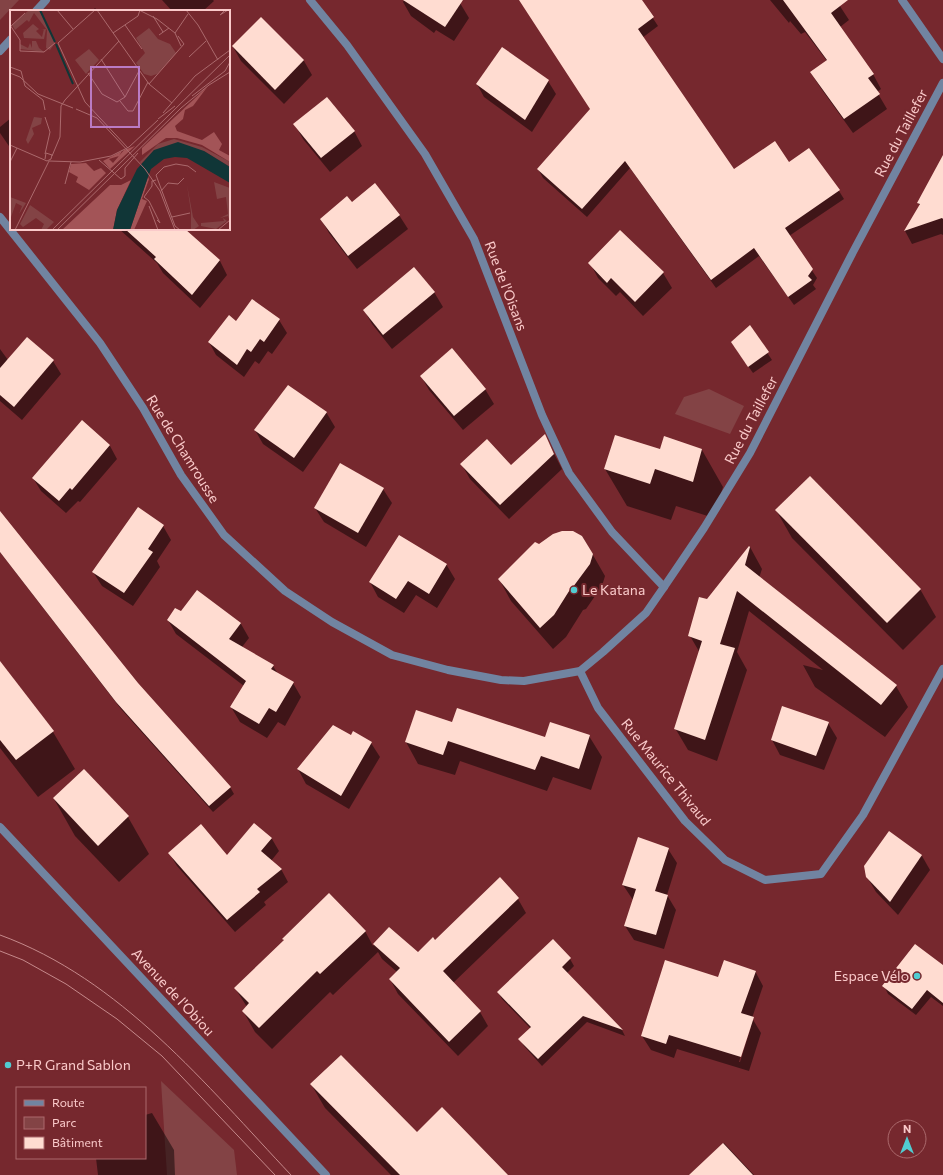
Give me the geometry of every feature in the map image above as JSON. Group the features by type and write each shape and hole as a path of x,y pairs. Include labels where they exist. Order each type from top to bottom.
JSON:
{"street":[{"path":"37,10 46,0"},
{"name":"Rue de l'Oisans","path":"310,0 347,45 425,154 474,239 542,415 569,473 612,532 664,587"},
{"path":"902,0 943,60"},
{"path":"0,52 10,40"},
{"name":"Rue du Taillefer","path":"580,671 646,613 704,528 750,453 849,259 943,83"},
{"name":"Rue de Chamrousse","path":"0,217 10,230"},
{"name":"Rue de Chamrousse","path":"10,230 100,343 143,408 181,475 224,535 285,591 332,622 392,655 448,670 501,680 524,681 580,671"},
{"name":"Rue Maurice Thivaud","path":"580,671 598,708 685,821 725,860 765,880 821,874 863,815 943,669"},
{"name":"Avenue de l'Obiou","path":"0,827 326,1175"}],"green space":[{"path":"0,0 19,0 0,20"},
{"path":"709,389 744,406 730,434 675,414 684,397"},
{"path":"161,1081 234,1150 237,1175 167,1175"}],"building":[{"path":"403,0 463,0 445,27"},
{"path":"519,0 642,0 654,17 638,29 734,169 775,141 789,162 809,148 840,190 785,228 813,269 808,276 812,280 788,297 754,248 711,280 625,161 582,209 537,169 590,109"},
{"path":"783,0 848,0 831,13 874,74 868,78 880,94 844,119 810,72 827,60"},
{"path":"261,17 304,60 275,90 232,46"},
{"path":"502,47 549,80 525,120 476,84"},
{"path":"327,97 355,131 321,158 293,124"},
{"path":"943,155 943,219 942,218 904,231 920,204 917,203"},
{"path":"375,183 400,215 348,256 320,219 347,196 352,202"},
{"path":"126,230 186,230 220,260 192,295 154,259 156,257"},
{"path":"620,230 664,272 635,302 611,278 607,283 588,263"},
{"path":"414,267 435,292 383,335 363,310"},
{"path":"252,299 280,319 264,342 260,339 251,352 247,349 237,365 208,342 229,315 236,321"},
{"path":"750,325 769,352 748,367 731,342"},
{"path":"27,337 54,360 14,407 0,395 0,368"},
{"path":"452,348 486,389 454,416 420,376"},
{"path":"288,385 327,412 294,458 254,430"},
{"path":"82,420 110,445 72,490 70,488 59,501 32,478"},
{"path":"545,434 554,454 500,505 460,464 487,439 511,465"},
{"path":"615,435 660,449 664,436 702,449 693,482 655,469 650,484 604,469"},
{"path":"340,463 384,488 358,533 314,508"},
{"path":"810,476 921,589 887,623 775,510"},
{"path":"138,507 164,525 148,549 153,552 124,593 92,572"},
{"path":"0,511 138,683 231,787 209,806 116,702 0,552"},
{"path":"562,531 573,531 582,536 593,554 590,564 571,588 554,615 540,628 498,579 535,542 539,544 553,534"},
{"path":"399,535 447,564 429,594 408,581 396,599 369,582"},
{"path":"749,546 745,565 897,685 881,705 737,591 720,644 735,648 705,740 674,729 702,641 688,636 699,597 707,599"},
{"path":"197,590 241,623 229,639 274,665 271,669 294,682 276,712 269,708 259,724 230,707 246,681 167,620 175,608 181,611"},
{"path":"0,661 54,731 16,760 0,740"},
{"path":"782,706 829,722 816,756 771,740"},
{"path":"457,708 545,737 550,722 590,735 579,769 541,756 535,770 448,741 443,755 405,742 416,710 452,722"},
{"path":"333,725 351,735 353,731 372,742 341,796 297,769"},
{"path":"84,769 129,816 98,846 53,798"},
{"path":"254,823 272,838 261,851 282,869 257,889 260,892 227,920 168,853 201,824 227,855"},
{"path":"889,831 922,855 890,902 866,877 864,866"},
{"path":"638,837 669,848 655,891 668,895 656,935 624,926 636,889 622,885"},
{"path":"500,877 519,898 443,971 481,1011 449,1042 389,979 400,968 373,944 389,927 418,952 433,937 435,940"},
{"path":"329,893 366,931 320,974 317,971 259,1028 242,1011 249,1003 234,988 284,940 282,939"},
{"path":"553,939 571,958 562,967 623,1030 583,1016 538,1059 518,1039 531,1027 497,992"},
{"name":"Espace Vélo","path":"915,944 943,965 943,1003 927,990 912,1009 882,986"},
{"path":"665,960 718,977 724,960 756,971 741,1013 754,1017 741,1057 669,1035 666,1044 641,1036"},
{"path":"341,1055 417,1132 442,1107 508,1175 400,1175 310,1084"},
{"path":"723,1143 753,1175 689,1175"}],"tram line":[{"path":"0,935 44,954 85,978 123,1007 159,1038 193,1071 291,1175"},
{"path":"0,951 23,960 66,984 117,1019 162,1056 275,1175"}],"place":[{"name":"Le Katana","path":"574,590"},
{"name":"Espace Vélo","path":"917,976"},
{"name":"P+R Grand Sablon","path":"8,1065"}]}
